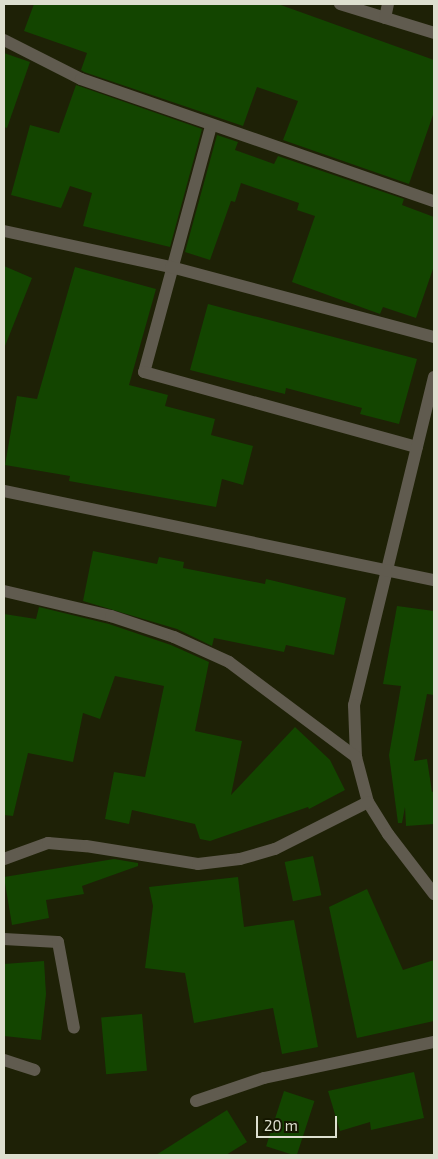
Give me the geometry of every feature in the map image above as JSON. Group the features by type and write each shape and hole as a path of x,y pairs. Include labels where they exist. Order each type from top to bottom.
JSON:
{"street":[{"path":"340,4 434,33"},
{"path":"385,18 388,4"},
{"path":"4,40 81,80 211,126 433,196"},
{"path":"211,126 171,267 144,372 417,447"},
{"path":"4,231 171,267 434,337"},
{"path":"434,377 354,705 356,757 368,802 388,834 434,894"},
{"path":"4,491 434,580"},
{"path":"4,591 110,616 174,637 229,662 356,757"},
{"path":"4,858 48,843 86,846 198,864 240,859 275,849 368,802"},
{"path":"4,939 58,942 74,1028"},
{"path":"196,1101 264,1078 434,1042"},
{"path":"4,1060 34,1070"}],"building":[{"path":"34,4 278,4 434,60 434,112 409,184 283,140 298,101 257,87 243,126 84,72 81,70 87,53 24,31"},
{"path":"4,53 30,62 7,128 4,127"},
{"path":"76,85 202,129 170,247 83,226 92,193 70,186 61,208 11,195 30,125 59,133"},
{"path":"217,135 238,142 235,150 274,164 278,156 404,199 402,205 434,217 434,266 416,318 383,307 380,314 292,282 315,216 297,210 299,203 241,183 235,202 231,201 210,260 185,252"},
{"path":"4,266 32,278 5,346 4,346"},
{"path":"75,267 156,289 129,385 168,395 165,406 215,419 211,435 253,446 243,485 222,479 216,507 69,481 70,476 5,465 17,396 37,399"},
{"path":"208,304 417,359 399,424 360,414 362,408 286,388 285,394 190,370"},
{"path":"93,551 157,564 159,557 184,562 183,568 265,584 266,579 346,598 334,655 286,645 284,652 214,638 212,646 177,629 83,601"},
{"path":"397,606 434,611 434,695 427,694 414,761 427,759 432,792 434,791 434,824 406,826 405,807 402,823 398,823 389,755 401,686 383,684"},
{"path":"39,607 109,624 171,645 209,662 195,731 242,741 231,795 295,727 330,760 345,790 309,809 308,807 210,841 200,839 195,824 132,810 129,824 105,819 114,772 145,777 164,686 115,676 100,719 83,713 73,762 28,753 13,816 4,815 4,614 36,619"},
{"path":"313,856 321,895 293,901 285,862"},
{"path":"114,859 138,863 138,866 82,886 84,894 46,900 49,918 12,925 4,877"},
{"path":"238,877 244,927 294,920 318,1047 282,1054 273,1008 194,1023 185,973 145,968 153,906 149,887"},
{"path":"367,889 403,970 434,960 434,1021 357,1038 329,907"},
{"path":"44,961 46,994 41,1040 4,1036 4,964"},
{"path":"142,1014 147,1071 106,1074 101,1018"},
{"path":"414,1072 424,1118 371,1130 370,1122 340,1131 328,1091"},
{"path":"284,1091 314,1101 297,1155 266,1146"},
{"path":"227,1110 247,1142 226,1155 156,1155"}]}
